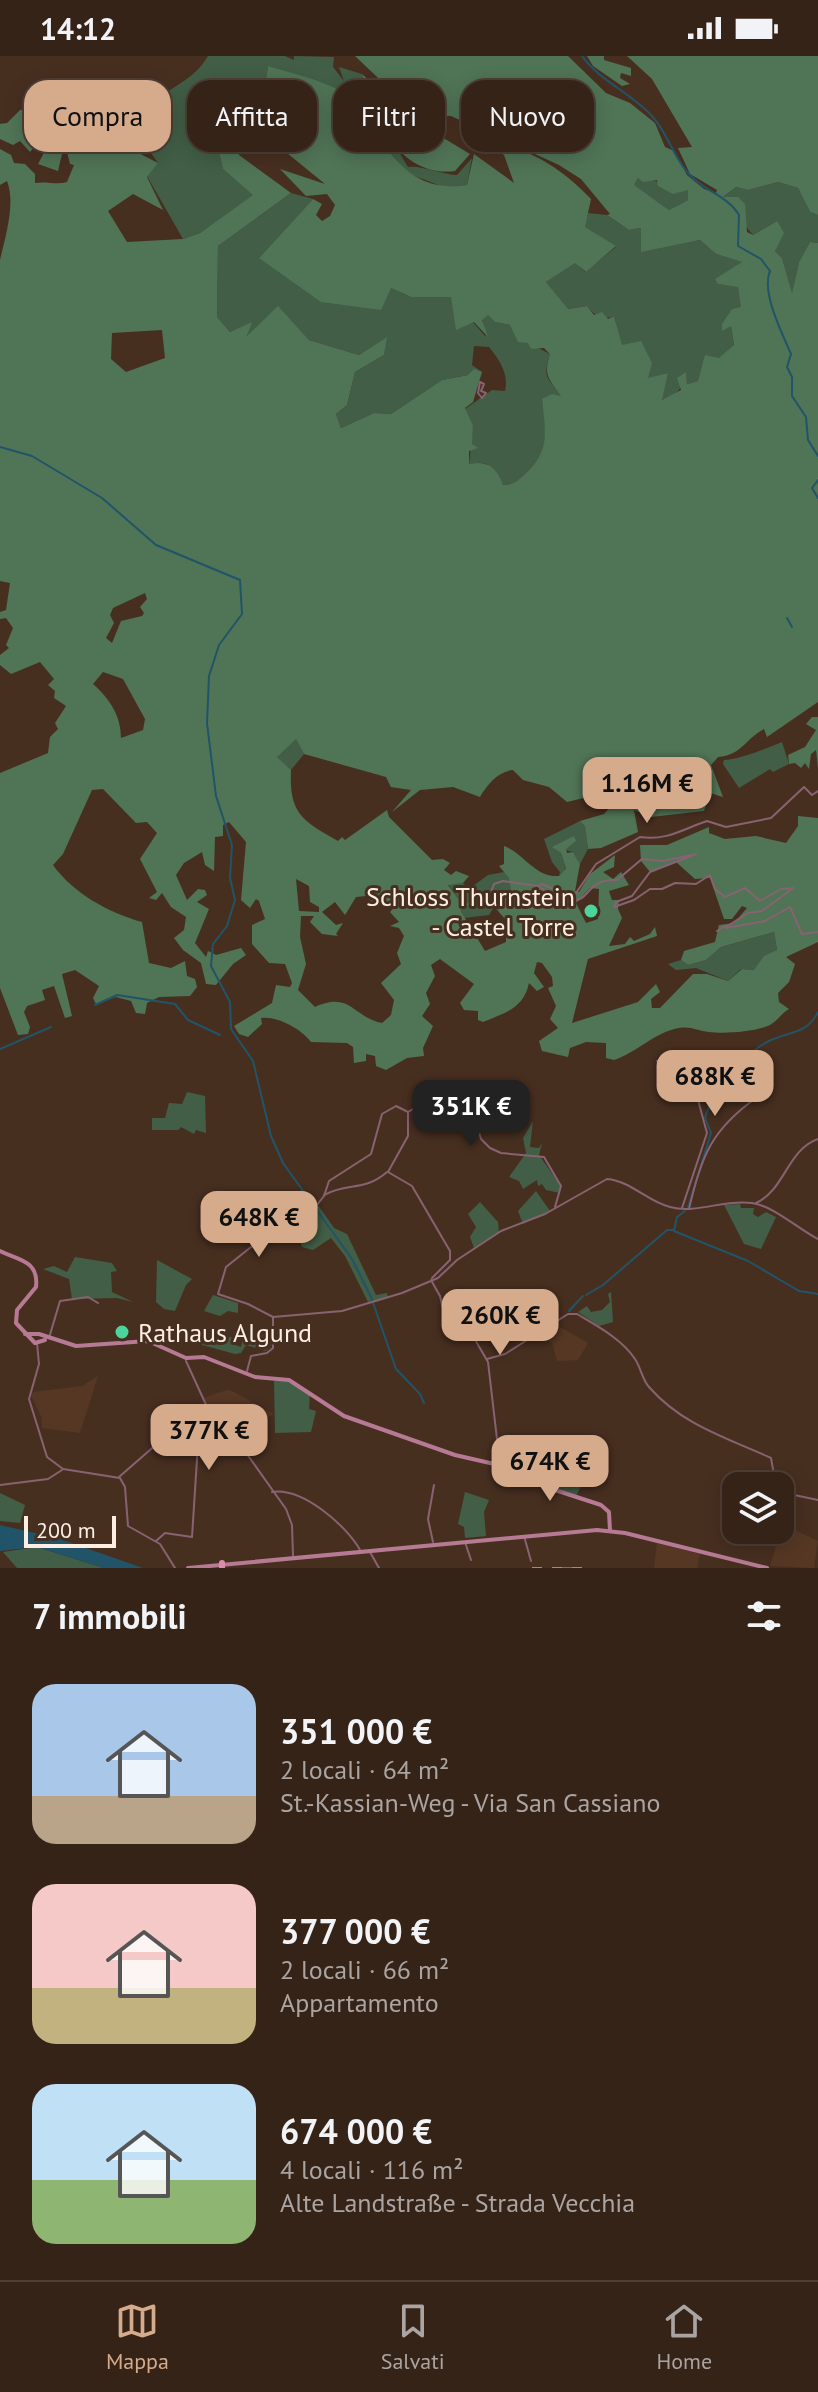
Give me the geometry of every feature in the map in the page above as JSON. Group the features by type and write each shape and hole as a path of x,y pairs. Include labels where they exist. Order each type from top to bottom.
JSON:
{"main road":[{"path":"0,1251 28,1262 35,1271 34,1290 15,1315 17,1327 25,1334 76,1346 148,1341 186,1358 204,1357 255,1377 292,1381 344,1416 455,1455 501,1465 606,1508 610,1531"},
{"path":"25,1334 35,1334 42,1340"},
{"path":"188,1568 524,1535 610,1531 767,1568"}],"street":[{"path":"490,895 494,884 501,881 542,884 562,893 576,893 596,864 640,837 653,840 677,835 707,821 726,827 771,818 807,787 812,795 818,791"},
{"path":"538,886 561,900 578,900 588,896 597,882 606,878 617,880 642,859 663,861 693,852 694,856 650,872 633,894 613,906 634,900 650,889 662,889 675,883 696,884 710,875 715,889 725,897 745,888 760,901 781,889 793,888 762,911 748,913 735,924 717,931"},
{"path":"726,925 728,929 750,921 765,921 790,907 802,934 818,932"},
{"path":"657,1061 664,1063 669,1085 695,1089 707,1133 682,1209"},
{"path":"689,1209 698,1170 717,1131 756,1098"},
{"path":"408,1112 428,1100 462,1102 474,1118 481,1139 490,1148 501,1153 544,1157 561,1186 555,1208"},
{"path":"240,1233 262,1238 294,1234 324,1196 330,1179 371,1154 382,1114 396,1106 408,1112"},
{"path":"324,1196 340,1188 368,1186 388,1172 408,1136 408,1112"},
{"path":"755,1203 773,1191 798,1153 818,1139"},
{"path":"388,1172 412,1186 450,1251 450,1260 431,1279"},
{"path":"262,1238 230,1264 218,1295 248,1304 273,1317 342,1311 394,1296 438,1278 457,1260 501,1231 611,1179 661,1205 682,1209 724,1203 755,1203 818,1239"},
{"path":"431,1279 440,1296 447,1326 457,1332 470,1331 487,1359 501,1465"},
{"path":"98,1303 88,1297 60,1301 42,1340 29,1399 47,1457 63,1469 119,1477 166,1436 216,1422"},
{"path":"487,1359 505,1354 568,1314 577,1314 624,1347 635,1359 649,1387 690,1422 771,1458 774,1472"},
{"path":"246,1372 251,1356 267,1353 273,1348 273,1317"},
{"path":"186,1358 198,1392 216,1422 232,1433 290,1518 293,1556"},
{"path":"156,1541 167,1533 192,1537 199,1428"},
{"path":"0,1485 48,1479 63,1469"},
{"path":"119,1477 125,1487 128,1526 156,1541 175,1568"},
{"path":"433,1543 428,1519 434,1485"},
{"path":"272,1492 288,1492 312,1505 333,1520 360,1550"},
{"path":"794,1495 818,1500"},
{"path":"524,1535 531,1561"},
{"path":"465,1541 471,1560"},
{"path":"369,1549 379,1568"},
{"path":"553,1568 575,1568"}],"shaded area":[{"path":"555,1324 588,1343 578,1360 557,1361 552,1343 539,1338"},
{"path":"98,1376 80,1433 42,1428 42,1418 31,1396 33,1392 82,1386"},
{"path":"227,1390 274,1414 236,1435 214,1417 203,1398"},
{"path":"794,1530 818,1541 814,1568 770,1566 776,1546 794,1544"},
{"path":"657,1543 700,1554 697,1568 654,1568"}],"green space":[{"path":"208,56 285,56 294,60 294,56 334,57 333,67 343,80 333,80 333,107 317,97 317,80 290,80 268,66 266,80 187,80 187,152 219,152 223,169 254,195 200,233 183,239 147,176 158,163 150,152 171,152 171,89 202,65"},
{"path":"355,56 568,56 593,80 461,80 461,121 445,116 445,80 380,80"},
{"path":"587,56 604,56 604,60 631,68 631,76 621,73 620,78 630,84 622,86 593,66"},
{"path":"627,56 818,56 818,215 810,212 798,188 778,182 748,190 736,187 723,197 738,197 745,204 747,232 753,235 777,221 784,233 775,251 782,258 792,293 799,262 810,242 818,243 818,702 767,737 764,729 738,750 718,757 711,765 723,797 710,793 704,811 651,817 634,810 638,832 601,848 588,849 585,826 580,821 604,814 611,806 604,793 567,802 549,787 523,780 513,770 498,776 480,797 453,787 420,790 392,812 411,790 391,787 386,777 304,754 296,739 277,757 291,770 292,797 300,814 326,834 338,841 342,837 345,840 387,810 389,817 432,860 443,859 450,863 444,870 451,875 456,871 469,876 463,883 448,885 460,901 470,904 460,910 485,951 506,942 506,920 498,911 503,896 511,891 509,878 499,866 504,864 504,846 543,873 559,876 566,869 561,853 552,847 574,836 576,841 566,849 567,853 573,852 580,864 575,891 579,892 590,874 615,855 614,867 603,872 613,879 621,872 629,885 609,891 612,900 619,900 618,909 622,918 609,946 625,944 630,937 634,941 650,934 655,927 657,936 588,959 572,1023 638,1002 656,984 660,992 651,999 652,1008 660,1008 693,974 707,974 728,981 742,969 754,970 764,956 777,950 774,932 721,947 706,960 688,965 681,960 684,951 715,942 719,925 734,923 747,908 742,906 732,919 724,919 710,878 695,879 676,862 650,872 641,861 640,845 667,845 709,827 709,833 725,839 756,836 786,843 798,826 798,816 818,818 818,942 786,957 795,964 789,982 778,993 779,1002 789,1009 772,1024 740,1032 687,1028 670,1030 614,1060 606,1058 606,1043 586,1042 570,1048 568,1057 542,1051 539,1041 558,1028 550,1019 556,1006 548,988 553,986 552,977 542,963 537,962 534,973 544,987 537,991 529,983 518,1004 483,1022 478,1020 478,1011 464,1010 460,1003 474,984 440,959 431,965 435,976 426,993 430,1004 422,1016 433,1026 423,1048 424,1056 407,1058 386,1070 376,1066 375,1056 366,1054 366,1061 354,1063 353,1047 347,1043 311,1042 289,1025 268,1018 261,1018 262,1024 248,1037 239,1034 234,1026 272,1003 276,985 290,987 292,983 285,964 269,963 252,944 252,925 265,919 259,901 256,899 250,908 241,900 246,842 229,822 223,825 223,836 215,837 214,871 205,865 202,852 184,863 176,875 187,900 198,889 205,890 207,895 197,902 209,909 195,943 206,957 208,951 216,955 241,948 246,955 233,964 216,985 206,984 201,963 183,950 174,938 184,930 186,917 171,907 162,893 156,900 149,898 157,892 140,859 157,833 147,822 136,823 103,789 92,790 63,854 53,865 93,901 142,922 149,963 171,968 185,961 187,976 195,979 197,987 190,996 159,997 147,1003 145,1014 136,1013 131,1001 116,997 96,1004 93,998 99,986 75,970 62,974 72,1016 65,1018 54,986 42,990 45,1000 27,1006 24,1012 30,1027 28,1034 18,1035 0,988 0,773 48,753 50,737 58,729 55,723 66,706 54,698 55,691 48,685 54,679 40,662 11,674 0,665 0,655 9,648 6,645 13,628 6,618 0,619 0,612 6,610 10,583 0,581 0,260 10,200 7,181 0,185 0,149 11,155 14,163 25,164 35,174 35,183 67,182 74,165 70,164 67,152 137,152 158,163 147,177 163,210 133,194 108,211 127,242 183,239 200,233 253,195 223,169 219,152 239,152 291,193 218,246 217,317 230,332 252,322 247,336 278,306 309,340 359,355 387,337 384,355 355,372 347,405 336,414 341,428 374,413 391,414 442,380 468,375 474,369 482,372 473,402 465,408 473,425 472,444 478,448 469,451 469,464 490,466 503,485 515,482 539,457 545,431 542,399 552,394 561,396 548,377 550,354 544,348 531,349 528,343 518,342 510,325 495,322 488,315 482,320 488,337 474,322 456,330 451,297 411,297 391,288 381,310 321,302 259,258 313,199 322,204 316,215 322,221 330,216 335,205 327,194 306,196 280,169 325,184 287,153 317,152 317,80 333,88 333,152 390,152 408,171 424,181 443,186 467,185 474,154 514,183 504,155 499,152 525,152 569,179 591,199 585,227 616,246 586,272 575,263 546,282 568,309 587,306 594,315 602,312 608,319 614,316 622,345 641,341 652,363 648,378 668,373 662,400 681,390 677,378 686,372 687,384 698,381 705,355 719,358 734,345 731,326 722,331 722,324 732,309 741,307 738,287 718,284 715,279 742,262 716,254 700,240 641,252 641,228 629,230 607,215 610,214 581,179 530,152 594,152 594,81 606,93 630,103 655,123 665,147 674,151 687,175 704,189 716,193 717,190 690,174 678,148 692,147 652,79","holes":["638,178 643,182 657,180 658,186 673,194 688,190 688,200 669,210 634,185","162,330 165,358 126,372 111,359 112,333","145,593 147,599 140,607 144,613 121,621 112,643 106,638 114,623 110,615 113,608","103,672 123,679 145,719 143,730 121,738 117,715 93,684","296,879 309,886 310,902 319,907 319,912 299,911","590,888 599,889 598,919 586,923 576,903","366,896 376,906 397,904 390,912 399,922 390,926 399,928 404,936 397,953 401,964 381,983 394,1000 391,1015 382,1023 344,1003 315,1007 298,990 306,964 300,937 301,916 314,916 310,922 322,934 338,936 336,934 343,923 336,925 322,912 335,902 345,915 356,897"]},
{"path":"268,66 316,80 266,80"},
{"path":"339,67 362,74 363,80 344,80"},
{"path":"24,110 24,145 20,141 13,145 0,139 0,124 7,123"},
{"path":"445,139 461,149 461,152 470,154 455,171 436,171 401,152 445,152"},
{"path":"44,152 67,152 62,154 58,171 38,164"},
{"path":"390,152 399,152 408,167 457,175 472,158 467,185 446,188 407,173"},
{"path":"639,177 688,189 688,200 669,210 633,185"},
{"path":"778,182 798,188 810,212 818,215 818,243 810,242 799,262 792,294 782,258 775,251 777,221 753,235 722,198 736,187 748,190"},
{"path":"291,193 313,199 260,257 391,288 411,297 451,297 486,337 482,319 488,314 495,322 510,325 528,343 550,354 548,378 562,396 542,399 543,448 520,479 503,485 486,464 469,465 473,425 465,409 492,390 505,391 503,368 489,347 474,346 472,365 482,372 442,380 391,414 374,413 341,428 336,414 347,405 355,372 384,355 386,338 359,355 309,340 278,307 247,337 250,324 230,332 217,317 218,246"},
{"path":"588,213 607,215 629,230 641,228 642,251 700,240 716,254 743,262 718,284 738,286 742,307 731,326 734,345 698,381 687,384 686,373 678,391 667,398 661,400 668,373 648,379 621,345 614,316 599,316 587,306 567,309 546,282 575,262 585,272 616,247 584,227"},
{"path":"478,262 492,274 471,289 458,290 459,284"},
{"path":"813,662 816,691 805,699 797,675"},
{"path":"812,717 818,717 818,768 816,750 811,754 809,769 805,763 801,768 795,763 789,764 788,755 805,747 816,730 806,724"},
{"path":"296,738 304,754 291,770 276,757"},
{"path":"782,742 789,764 773,772 770,769 739,788 723,764 724,760 745,756"},
{"path":"580,821 585,825 588,849 580,864 573,852 553,847 561,853 566,870 559,876 560,872 552,862 544,839"},
{"path":"504,872 510,878 511,891 503,896 498,911 494,907 489,915 464,918 459,910 460,901 448,884 463,883 469,889 488,875"},
{"path":"774,932 777,950 754,970 741,969 728,981 696,968 676,970 668,964 681,960 688,965 706,960 721,947"},
{"path":"187,1092 205,1096 206,1133 196,1130 194,1134 181,1127 178,1130 152,1130 152,1118 165,1118 169,1103 182,1104"},
{"path":"533,1121 530,1147 539,1148 542,1143 539,1155 561,1186 560,1193 546,1190 542,1184 538,1186 537,1180 523,1189 519,1181 509,1177 526,1153 523,1138"},
{"path":"536,1191 550,1211 523,1224 518,1211"},
{"path":"480,1202 498,1222 499,1233 474,1248 470,1237 476,1227 468,1214"},
{"path":"303,1203 310,1211 300,1225 283,1229 281,1215"},
{"path":"740,1204 741,1208 754,1208 753,1214 758,1217 766,1212 776,1217 761,1249 744,1244 724,1205"},
{"path":"318,1205 334,1228 347,1234 376,1295 387,1293 388,1298 368,1302 345,1256 331,1238 313,1250 302,1247 298,1234"},
{"path":"75,1257 112,1263 117,1271 111,1272 112,1292 133,1302 117,1298 72,1299 69,1279 43,1269 54,1266 67,1272"},
{"path":"157,1260 192,1279 186,1285 175,1311 164,1309 156,1302"},
{"path":"611,1292 613,1322 599,1326 578,1312 587,1306 591,1312 602,1310 610,1302 608,1294"},
{"path":"213,1295 238,1303 238,1313 228,1311 220,1316 204,1311"},
{"path":"260,1327 270,1329 271,1345 266,1351 246,1345 241,1353 235,1354 188,1341 193,1332 212,1341 221,1336 236,1338 235,1345 241,1347 243,1338 257,1335"},
{"path":"274,1381 286,1381 310,1393 309,1409 316,1411 311,1432 275,1433"},
{"path":"573,1451 574,1454 589,1455 589,1471 576,1496 534,1480 528,1452"},
{"path":"465,1492 489,1500 484,1512 486,1536 465,1538 464,1527 458,1524"},
{"path":"0,1493 25,1505 20,1523 0,1521"},
{"path":"37,1547 104,1568 17,1568 3,1552"}],"water":[{"path":"0,1525 57,1538 143,1568 104,1568 37,1547 0,1551"}],"waterway":[{"path":"582,56 598,73 652,116 688,173 739,215 738,246 761,259 770,271 770,301 791,354 787,367 792,377 792,396 806,417 808,440 818,456"},
{"path":"0,447 32,456 102,498 156,545 240,580 242,614 219,645 209,676 207,723 216,796 232,845 230,878 235,900 227,926 213,944 211,966 230,1002 231,1029 253,1061 271,1136 283,1163 352,1259 371,1297 396,1369 420,1394 424,1403"},
{"path":"818,480 812,488 818,498"},
{"path":"787,618 792,627"},
{"path":"95,1005 117,995 175,1004 188,1020 220,1035"},
{"path":"688,1207 711,1133 705,1118 714,1099 740,1065 759,1047 802,1029 818,1012"},
{"path":"0,1049 51,1027"},
{"path":"685,1211 677,1217 674,1231 748,1261 799,1291 818,1294"},
{"path":"586,1295 603,1285 667,1230 673,1230"},
{"path":"569,1311 583,1296"}],"railway":[{"path":"532,1568 586,1568"}],"place":[{"name":"Schloss Thurnstein - Castel Torre","path":"591,911"},
{"name":"Rathaus Algund","path":"122,1332"}]}
